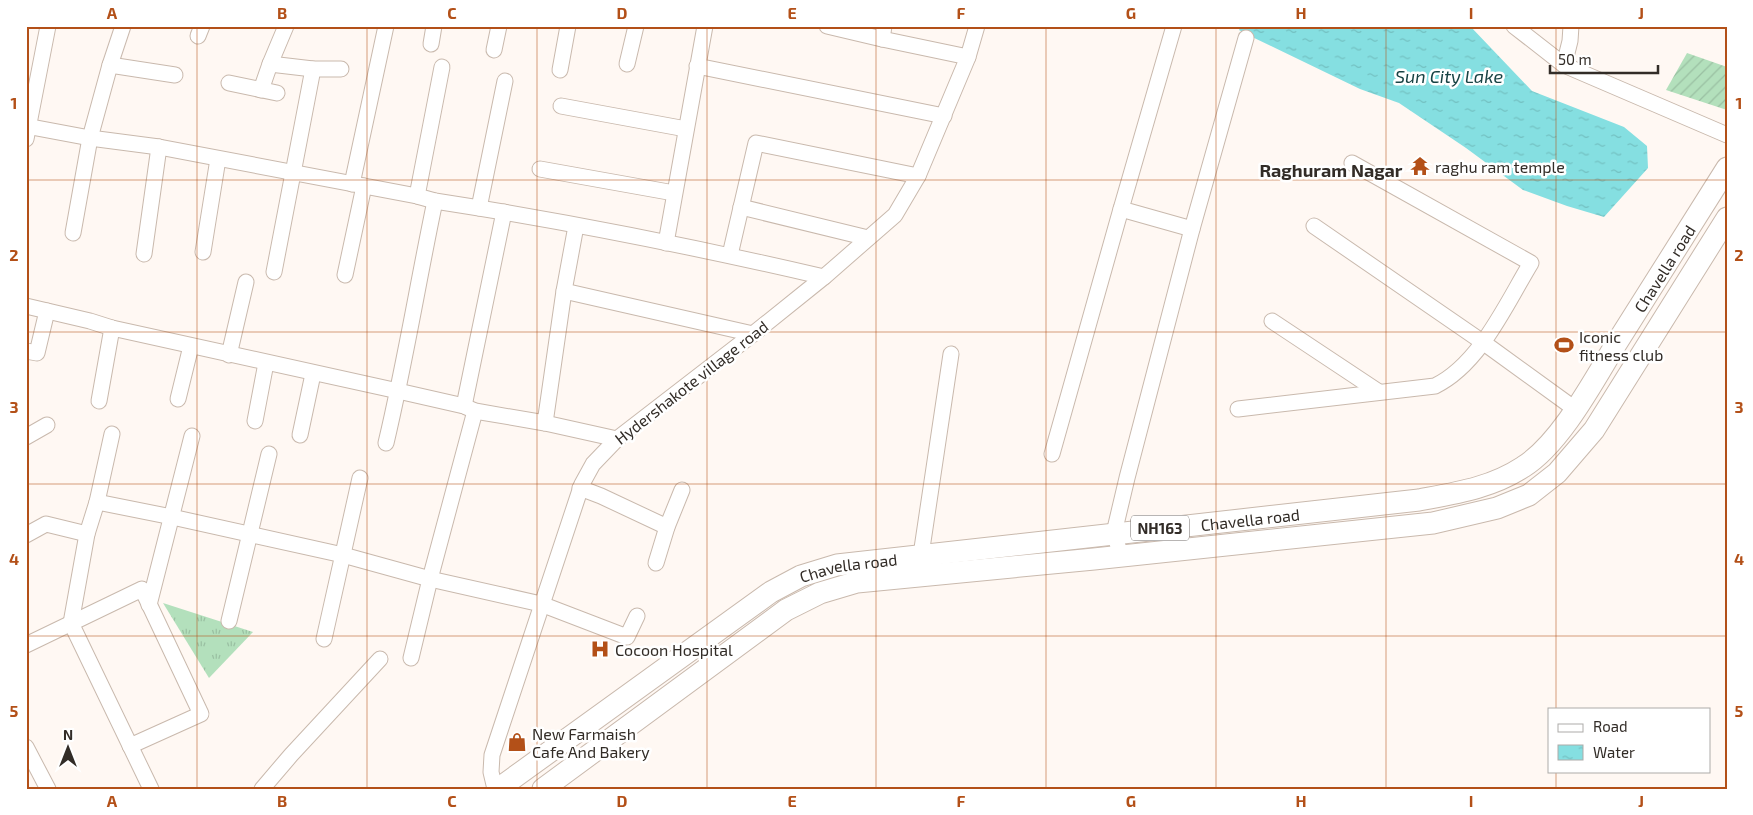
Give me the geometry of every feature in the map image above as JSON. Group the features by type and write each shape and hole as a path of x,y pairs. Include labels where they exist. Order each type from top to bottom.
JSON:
{"highway":[{"name":"Chavella road","path":"497,789 771,592 802,576 837,564 1114,532 1419,500 1468,491 1503,479 1524,466 1544,450 1575,410 1727,168"},
{"name":"Chavella road","path":"543,789 786,610 820,593 857,582 1433,523 1497,508 1529,495 1557,473 1594,430 1727,218"}],"street":[{"path":"48,26 27,130 159,147 435,201 504,212 730,255 824,277"},
{"path":"73,233 90,138 123,26"},
{"path":"262,90 270,64 286,26"},
{"path":"345,275 358,185 386,26"},
{"path":"431,44 434,26"},
{"path":"494,50 499,26"},
{"path":"560,70 568,26"},
{"path":"627,64 636,26"},
{"path":"666,243 705,26"},
{"path":"827,26 883,32 968,57"},
{"name":"Hydershakote village road","path":"497,789 491,772 492,755 580,488 593,464 617,439 824,277 895,215 918,176 968,57 977,26"},
{"path":"1052,454 1174,26"},
{"path":"1514,26 1564,65 1727,135"},
{"path":"1564,65 1570,41 1571,26"},
{"path":"1121,556 1114,532 1127,478 1192,229 1246,38"},
{"path":"270,64 314,69 340,69"},
{"path":"110,65 175,76"},
{"path":"698,66 944,116"},
{"path":"417,196 442,67"},
{"path":"274,272 314,69"},
{"path":"479,208 506,82"},
{"path":"229,83 277,93"},
{"path":"561,106 686,129"},
{"path":"730,255 756,143 918,176"},
{"path":"144,254 159,147"},
{"path":"203,252 218,159"},
{"path":"1238,409 1435,386 1448,380 1484,343 1531,262 1352,163"},
{"path":"540,168 674,193"},
{"path":"386,443 435,201"},
{"path":"741,207 868,238"},
{"path":"1121,209 1192,229"},
{"path":"411,658 470,408 504,212"},
{"path":"545,423 564,291 576,226"},
{"path":"1314,226 1484,343 1575,410"},
{"path":"229,355 246,282"},
{"path":"564,291 753,334"},
{"path":"26,306 229,355 617,439"},
{"path":"26,350 37,353 47,311"},
{"path":"1272,322 1379,392"},
{"path":"99,401 112,328"},
{"path":"178,400 191,346"},
{"path":"921,555 952,354"},
{"path":"255,421 266,363"},
{"path":"300,436 314,374"},
{"path":"26,437 47,425"},
{"path":"112,434 87,534 71,623 151,789"},
{"path":"150,605 192,436"},
{"path":"229,621 269,454"},
{"path":"324,639 360,478"},
{"path":"580,488 667,527"},
{"path":"656,563 667,527 682,490"},
{"path":"96,502 249,534 430,579 541,604 627,637 637,616"},
{"path":"26,535 46,524 87,534"},
{"path":"26,645 142,589 200,714 130,746"},
{"path":"262,789 297,748 380,659"},
{"path":"26,747 48,789"}],"green space":[{"path":"1687,53 1727,67 1727,110 1666,90"},
{"path":"163,603 253,632 209,678"}],"water":[{"name":"Sun City Lake","path":"1241,26 1470,26 1532,91 1624,127 1647,146 1648,168 1604,217 1567,206 1523,190 1466,148 1399,103 1360,89 1248,35 1239,30"}],"place":[{"name":"raghu ram temple","path":"1420,166"},
{"name":"Iconic fitness club","path":"1564,345"},
{"name":"Cocoon Hospital","path":"600,649"},
{"name":"New Farmaish Cafe And Bakery","path":"517,742"}],"district":[{"name":"Raghuram Nagar","path":"1331,170"}]}
